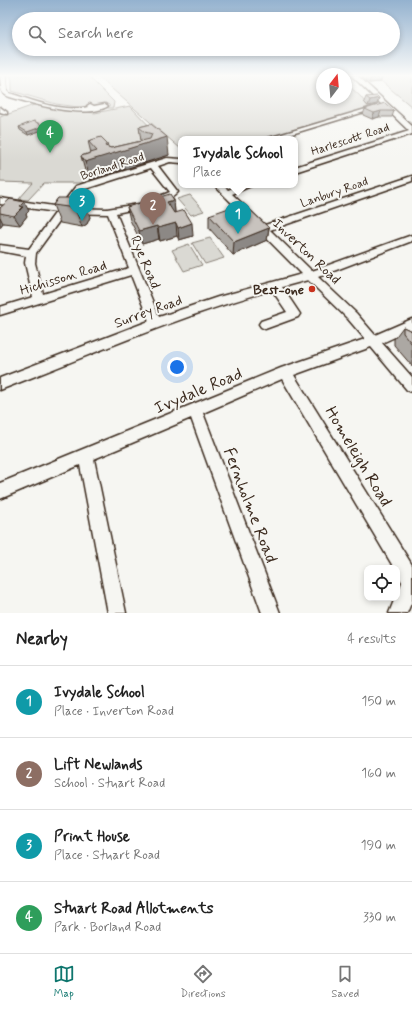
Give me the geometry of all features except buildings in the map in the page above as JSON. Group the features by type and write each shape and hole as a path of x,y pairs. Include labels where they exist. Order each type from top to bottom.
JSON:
{"street":[{"path":"39,104 83,111 92,107 105,106"},
{"path":"278,136 384,105 412,131"},
{"name":"Harlescott Road","path":"298,169 412,131"},
{"name":"Borland Road","path":"32,253 79,188 84,185 173,159 178,160"},
{"path":"135,161 142,169"},
{"path":"0,201 62,211 111,212 136,207 173,193 153,165"},
{"name":"Lanbury Road","path":"263,229 412,178"},
{"name":"Inverton Road","path":"221,188 311,275 374,341 412,386"},
{"path":"226,193 240,188"},
{"path":"5,213 14,203"},
{"name":"Rye Road","path":"111,212 156,323"},
{"name":"Surrey Road","path":"0,384 156,323 218,301 311,275 412,238"},
{"path":"0,248 32,253 30,263 39,298"},
{"name":"Hichisson Road","path":"0,311 134,270"},
{"path":"265,324 294,314 275,286"},
{"name":"Ivydale Road","path":"0,491 86,457 285,372 374,341 412,324"},
{"name":"Homeleigh Road","path":"285,372 412,580"},
{"name":"Fernholme Road","path":"195,411 271,613"},
{"path":"86,457 117,613"},
{"path":"398,613 412,580"}],"shaded area":[{"path":"55,104 114,104 113,108 85,108"},
{"path":"129,104 365,104 369,109 314,124 289,134 280,134 276,136 178,136 178,146"},
{"path":"34,105 95,113 130,106 159,136 88,157 83,183 44,183 28,200 19,199 33,183 0,182 0,117"},
{"path":"190,195 204,211 191,215 177,199"},
{"path":"210,238 224,258 205,264 192,243"},
{"path":"189,244 202,265 184,271 172,250"}],"place":[{"name":"Stuart Road Allotments","path":"50,153"},
{"name":"Print House","path":"82,221"},
{"name":"Lift Newlands","path":"153,225"},
{"name":"Ivydale School","path":"238,234"},
{"name":"Best-one","path":"312,289"}]}
